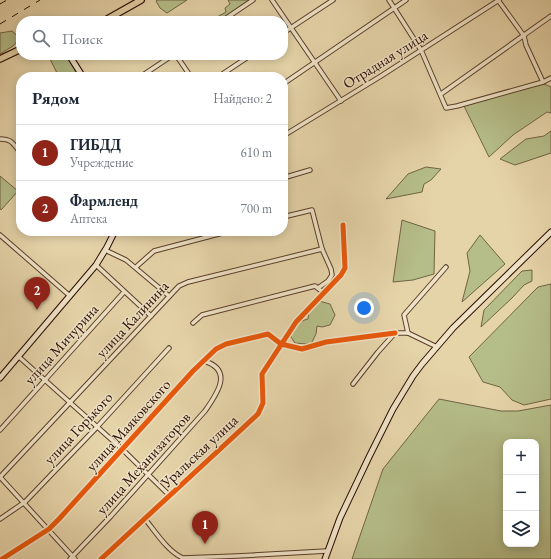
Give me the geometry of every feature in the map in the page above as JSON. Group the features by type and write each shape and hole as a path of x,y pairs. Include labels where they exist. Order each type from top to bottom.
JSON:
{"main road":[{"path":"113,16 141,0"},
{"path":"0,59 16,51"},
{"path":"72,60 80,72"},
{"path":"324,559 340,518 393,409 413,376 453,328 551,232"},
{"path":"0,378 96,265 112,236"}],"street":[{"path":"229,16 253,0"},
{"path":"272,0 283,16"},
{"path":"288,30 333,0"},
{"path":"389,0 422,50 446,108 543,82 551,78"},
{"path":"288,81 406,0"},
{"path":"498,0 524,36 526,45 543,82"},
{"name":"Отрадная улица","path":"288,133 422,50 498,0"},
{"path":"441,94 551,16"},
{"path":"288,24 341,101"},
{"path":"148,72 166,60"},
{"path":"179,60 188,72"},
{"path":"226,72 244,60"},
{"path":"0,139 10,140 16,147"},
{"path":"288,177 310,170"},
{"path":"288,216 312,210 322,248 331,268 332,275 328,281 318,288"},
{"name":"Уральская улица","path":"101,559 258,414 263,403 262,374 296,322 342,275 345,268 343,225"},
{"path":"0,235 70,296"},
{"path":"136,267 154,251 211,236"},
{"name":"улица Калинина","path":"0,477 179,286 188,282 322,248"},
{"path":"105,250 126,260 136,267 169,296"},
{"path":"96,265 151,316"},
{"path":"408,333 404,316 446,267"},
{"path":"192,323 202,315 315,286 324,293"},
{"name":"улица Мичурина","path":"0,430 124,292"},
{"path":"281,344 302,350 326,342 395,333 408,333 437,346"},
{"path":"353,384 395,333"},
{"name":"улица Маяковского","path":"2,559 49,529 59,520 193,371 216,349 226,344 268,334 281,344"},
{"name":"улица Горького","path":"0,519 24,502 97,427 169,348"},
{"path":"18,356 122,449 169,495"},
{"name":"улица Механизаторов","path":"73,558 205,411 217,394 221,383 221,375 218,368 204,361"},
{"path":"0,477 49,529 73,558"},
{"path":"145,519 171,550 183,558 327,551"}],"green space":[{"path":"187,0 167,13 160,8 156,1"},
{"path":"228,0 249,0 226,16 219,16 226,12 225,8 230,4"},
{"path":"12,31 16,34 16,43 0,54 0,33"},
{"path":"50,60 69,60 76,72 56,72"},
{"path":"539,82 551,87 551,113 547,112 513,135 489,157 464,106"},
{"path":"551,131 551,153 515,165 500,159 526,139 544,136"},
{"path":"426,167 441,169 431,180 424,184 422,192 386,199 408,174"},
{"path":"0,176 16,189 16,193 1,210"},
{"path":"402,220 435,231 434,274 413,280 393,282"},
{"path":"480,235 505,264 462,302 470,271 467,253"},
{"path":"532,270 532,281 524,285 481,327 484,310 522,271"},
{"path":"551,284 551,399 524,405 512,400 500,387 483,382 469,357 538,287"},
{"path":"319,301 330,304 335,315 330,325 322,327 317,326 316,334 311,344 295,343 291,337 293,330 299,323 308,319 309,310"},
{"path":"439,399 501,411 518,411 551,405 551,559 352,559 383,469"}],"railway":[{"path":"0,4 7,0"},
{"path":"0,24 40,0"}],"cycle path":[{"path":"101,559 258,414 263,403 262,374 296,322 341,275 345,268 343,225"},
{"path":"2,559 49,529 193,371 216,349 226,344 268,334 281,344 302,349 326,342 395,333"}],"place":[{"name":"Фармленд","path":"37,310"},
{"name":"ГИБДД","path":"205,544"}]}
